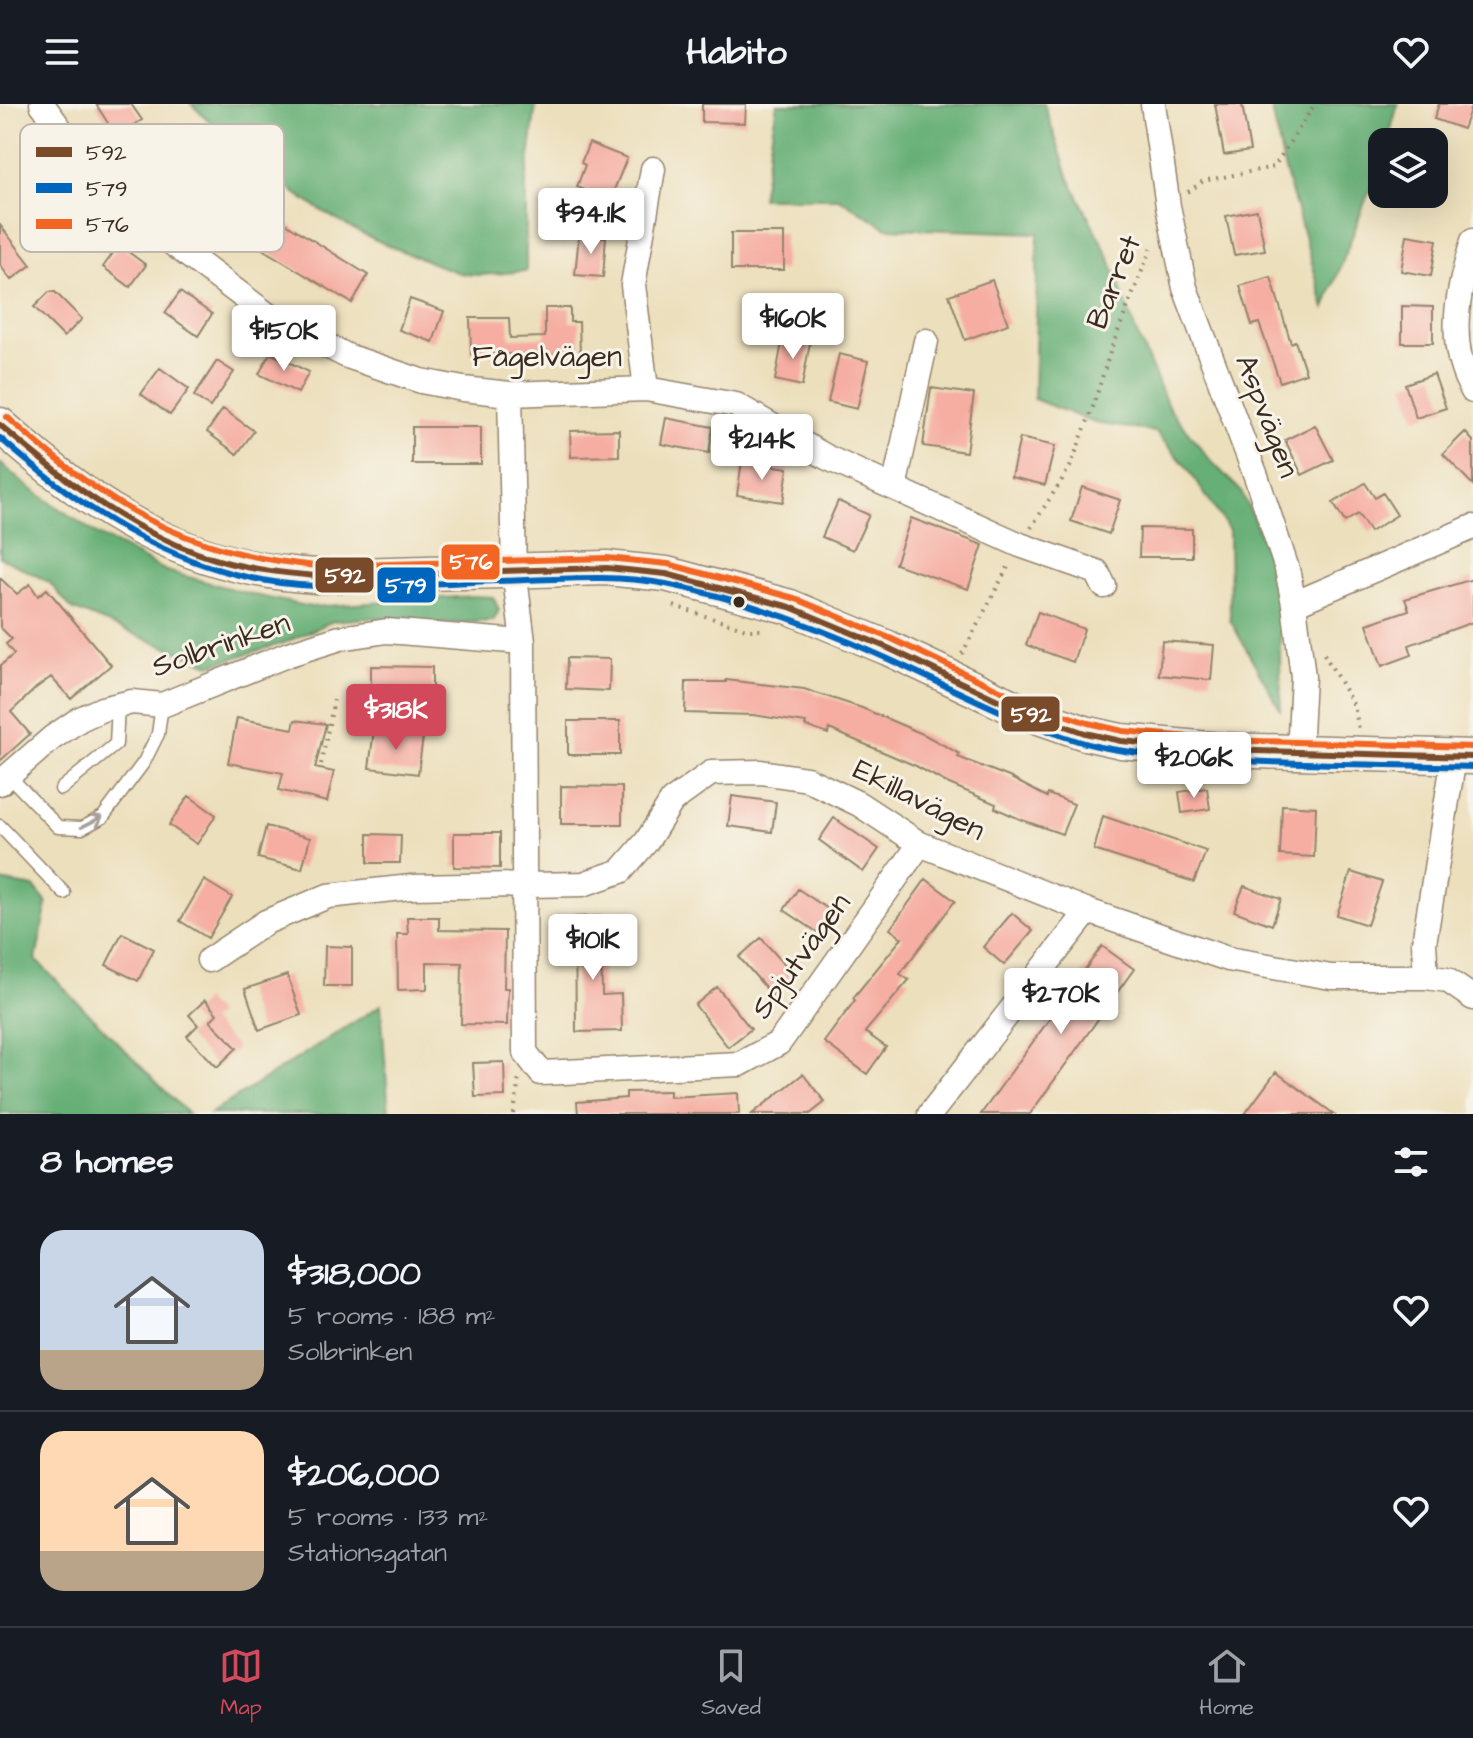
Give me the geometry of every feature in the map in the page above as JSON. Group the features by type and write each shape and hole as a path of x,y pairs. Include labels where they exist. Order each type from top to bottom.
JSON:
{"street":[{"name":"Fågelvägen","path":"42,104 57,124"},
{"name":"Aspvägen","path":"1153,104 1168,206 1185,288 1279,541 1294,604 1303,677 1299,753"},
{"path":"646,389 633,285 653,169"},
{"path":"1473,241 1462,275 1456,333 1457,355 1473,391"},
{"name":"Fågelvägen","path":"184,252 269,316 347,356 421,381 510,394 646,389 736,405 828,458 1020,545 1097,572 1104,586"},
{"path":"894,488 926,341"},
{"path":"510,394 514,569 523,642 525,886"},
{"path":"0,425 30,452 118,516 168,544 243,567 316,576 514,569 639,570 716,586 814,617 1019,710 1085,733 1121,741 1221,750 1464,757 1424,943 1426,977 1447,980 1473,998"},
{"path":"1294,604 1473,527"},
{"name":"Solbrinken","path":"4,779 52,738 102,709 132,702 162,705 289,654 340,638 387,631 523,642"},
{"name":"Ekillavägen","path":"209,960 266,922 328,896 411,887 583,884 621,871 647,841 672,801 711,773 761,772 807,779 859,804 920,844 1088,911 1228,959 1331,977 1426,977"},
{"name":"Spjutvägen","path":"525,886 525,1052 541,1073 740,1064 779,1043 920,844"},
{"path":"930,1114 1088,911"}],"lane":[{"path":"61,789 116,744 118,705"},
{"path":"4,779 58,827 82,828 103,817 144,762 158,734 162,705"},
{"path":"0,826 64,893"}],"path":[{"name":"Barret","path":"952,679 962,653 1020,545 1070,467 1111,349 1168,206 1203,181 1274,167 1315,104"},
{"path":"664,603 749,630 774,630"},
{"path":"1317,642 1354,706 1364,756"},
{"path":"321,764 334,700"}],"green space":[{"path":"191,104 536,104 526,184 526,271 479,275 459,273 384,244 324,212 284,185 284,124 213,124"},
{"path":"777,104 1044,104 1069,178 1110,259 1136,332 1169,408 1212,462 1241,491 1257,526 1279,592 1281,711 1230,620 1229,530 1186,466 1156,432 1095,423 1034,399 1038,233 887,228 838,198 761,198"},
{"path":"1271,104 1398,104 1391,128 1368,128 1368,194 1325,308 1283,163"},
{"path":"0,463 24,484 98,535 166,571 311,607 473,596 493,597 499,610 493,621 437,624 381,617 333,621 284,643 210,665 72,609 49,582 0,557"},
{"path":"0,881 34,887 47,903 36,960 188,1114 0,1114"},
{"path":"381,1005 389,1114 210,1114"}],"building":[{"path":"96,104 131,104 142,120 136,124 108,124"},
{"path":"702,104 746,104 745,123 702,122"},
{"path":"1215,104 1242,104 1250,151 1224,155"},
{"path":"1439,104 1472,104 1463,129 1434,119"},
{"path":"589,143 627,158 610,200 577,187 585,165 581,163"},
{"path":"1257,210 1265,250 1234,255 1226,216"},
{"path":"284,222 368,275 352,303 267,252 284,252"},
{"path":"0,225 31,265 11,280 0,265"},
{"path":"731,233 784,233 784,270 731,270"},
{"path":"579,235 606,237 603,277 575,275"},
{"path":"1407,235 1437,240 1431,276 1401,271"},
{"path":"114,252 128,252 146,265 130,287 103,267"},
{"path":"1271,277 1291,343 1295,341 1306,373 1280,382 1259,323 1252,325 1240,286"},
{"path":"992,280 1008,324 965,340 949,295"},
{"path":"49,292 55,292 82,319 64,337 34,307"},
{"path":"180,292 212,314 198,336 165,313"},
{"path":"410,299 444,311 433,342 399,330"},
{"path":"1402,306 1433,307 1433,343 1402,343"},
{"path":"545,308 570,308 570,322 579,322 580,355 471,354 470,318 509,318 510,338 545,337"},
{"path":"783,337 810,342 802,386 775,380"},
{"path":"270,353 309,372 298,393 259,374"},
{"path":"839,354 868,361 857,409 828,402"},
{"path":"217,361 234,372 210,407 194,396"},
{"path":"160,368 189,389 170,415 141,394"},
{"path":"1434,374 1446,408 1416,418 1405,384"},
{"path":"931,388 974,394 966,452 923,446"},
{"path":"223,409 254,431 237,454 207,432"},
{"path":"666,418 713,427 709,453 661,444"},
{"path":"1315,425 1333,460 1302,475 1285,440"},
{"path":"412,427 481,427 481,464 412,464"},
{"path":"619,430 619,456 571,457 570,431"},
{"path":"1465,432 1473,441 1473,485 1443,454"},
{"path":"1020,438 1055,446 1045,485 1011,477"},
{"path":"742,461 788,468 783,502 737,495"},
{"path":"1365,483 1375,498 1383,493 1397,515 1370,532 1358,514 1345,522 1333,503"},
{"path":"1082,487 1120,500 1109,534 1071,521"},
{"path":"838,501 869,515 853,550 822,537"},
{"path":"911,518 983,545 968,589 895,564"},
{"path":"1140,528 1192,529 1192,557 1139,557"},
{"path":"0,578 17,594 30,584 38,596 47,589 111,665 71,699 51,677 36,688 11,712 30,734 0,761 0,666 14,654 6,644 12,639 0,627"},
{"path":"1473,579 1473,622 1409,645 1412,655 1382,666 1367,624 1409,610 1405,599"},
{"path":"1038,612 1084,629 1073,662 1026,645"},
{"path":"1162,641 1214,645 1211,680 1159,675"},
{"path":"567,658 610,659 609,691 566,689"},
{"path":"371,666 432,667 432,701 371,700"},
{"path":"726,680 804,689 862,708 925,735 960,754 958,757 1009,777 1047,797 1048,794 1074,804 1062,834 995,808 996,804 829,729 828,734 805,726 806,723 753,715 685,713 686,682"},
{"path":"237,718 293,729 295,720 326,724 315,768 334,772 327,802 279,790 283,773 228,763"},
{"path":"568,721 620,721 620,755 568,755"},
{"path":"374,730 423,737 418,774 369,768"},
{"path":"561,786 622,787 622,824 561,824"},
{"path":"1207,788 1210,809 1182,813 1179,792"},
{"path":"189,796 216,815 197,844 169,825"},
{"path":"732,796 776,802 772,832 728,826"},
{"path":"1282,805 1316,807 1314,857 1280,855"},
{"path":"1103,816 1206,851 1194,882 1094,850"},
{"path":"834,818 879,849 863,872 819,840"},
{"path":"266,826 310,838 302,869 258,858"},
{"path":"454,833 500,833 500,868 454,867"},
{"path":"368,834 401,835 400,863 368,863"},
{"path":"1351,872 1382,882 1367,925 1337,915"},
{"path":"926,879 955,901 900,974 909,980 865,1032 886,1047 867,1074 824,1042 855,1000 853,998 902,938 890,929"},
{"path":"204,880 232,897 208,938 180,921"},
{"path":"1244,886 1281,899 1272,925 1234,911"},
{"path":"798,889 837,915 823,936 784,910"},
{"path":"1012,913 1033,931 1004,965 983,947"},
{"path":"601,916 602,995 621,994 622,1031 576,1032 575,917"},
{"path":"407,917 439,917 439,930 505,931 507,1025 461,1024 462,963 427,962 427,989 398,990 397,934 408,934"},
{"path":"122,933 154,949 138,981 106,965"},
{"path":"761,938 795,976 772,995 739,957"},
{"path":"325,946 352,947 352,986 324,986"},
{"path":"1102,946 1134,969 1030,1114 981,1114"},
{"path":"287,975 301,1015 259,1030 245,989"},
{"path":"717,987 751,1029 728,1047 695,1005"},
{"path":"205,1000 217,1014 210,1021 237,1048 217,1067 187,1036 198,1025 189,1015"},
{"path":"504,1062 505,1096 475,1097 473,1063"},
{"path":"1276,1072 1334,1114 1245,1114"},
{"path":"803,1074 825,1102 810,1114 752,1114"},
{"path":"670,1091 670,1097 738,1093 739,1114 578,1114 577,1102 626,1098 626,1092"}],"transit line":[{"name":"576","path":"7,417 79,476 148,520 185,536 268,559 316,566 607,558 668,564 794,598 892,639 1023,701 1123,731 1222,740 1473,747"},
{"name":"592","path":"0,425 78,488 133,523 193,552 236,565 316,576 607,568 666,574 790,607 888,648 1019,710 1085,733 1121,741 1221,750 1473,757"},
{"name":"579","path":"0,438 70,494 146,540 186,558 271,582 384,586 580,578 666,584 723,597 806,624 1005,713 1091,745 1222,760 1473,767"}]}
